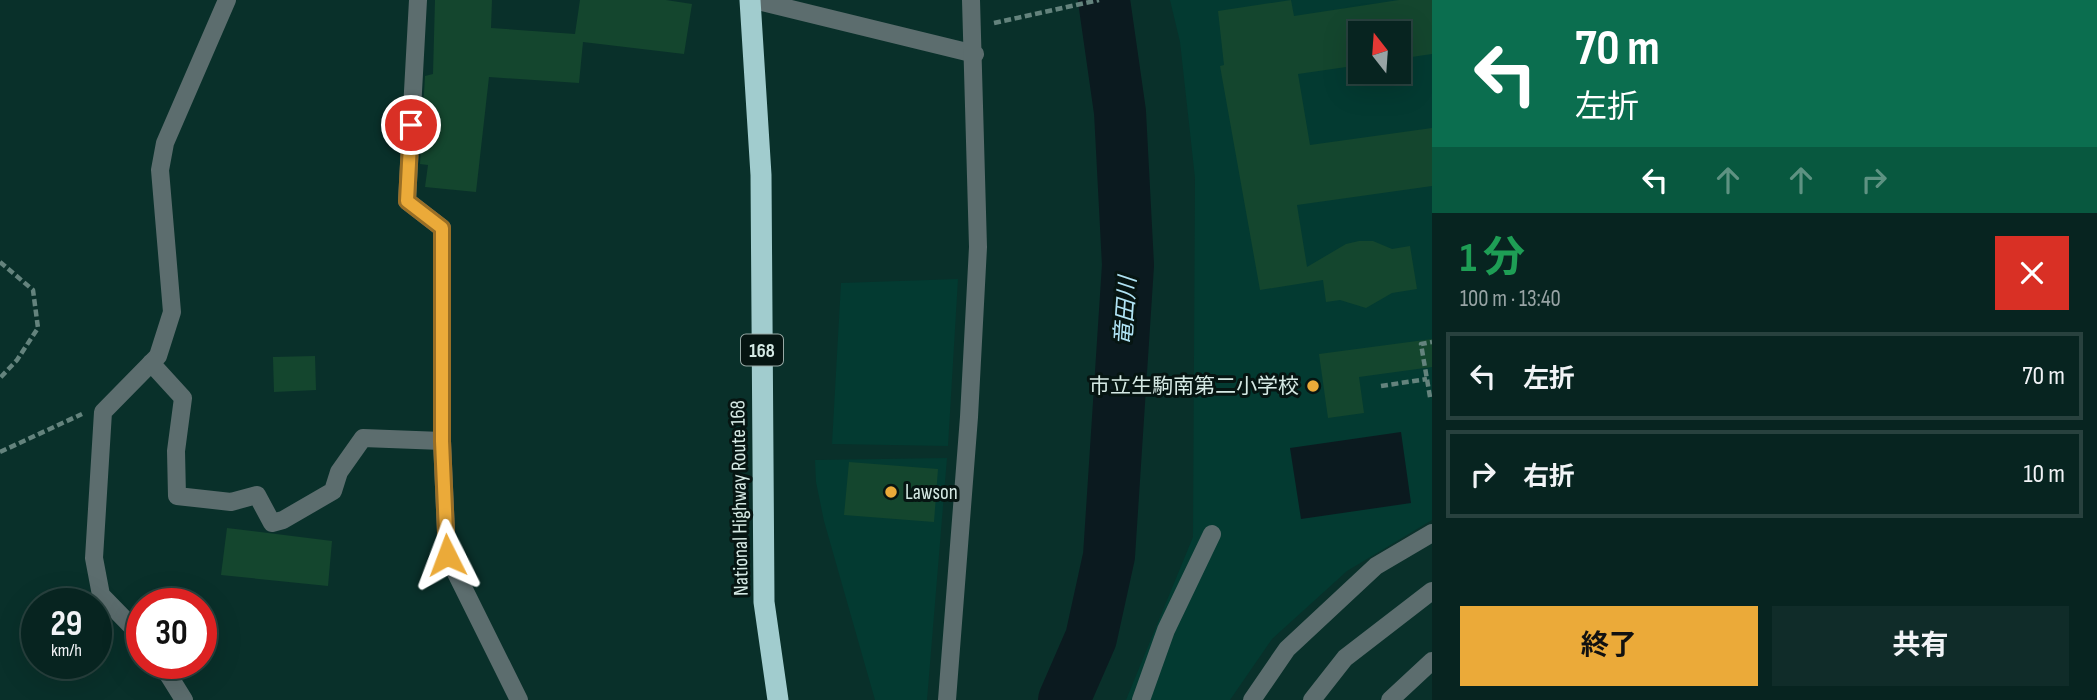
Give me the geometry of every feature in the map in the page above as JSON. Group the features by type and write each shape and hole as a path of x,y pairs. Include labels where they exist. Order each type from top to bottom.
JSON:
{"highway":[{"name":"National Highway Route 168","path":"752,0 761,175 764,602 778,700"}],"street":[{"path":"126,621 101,595 94,558 103,412 158,356 172,312 160,170 164,143 227,0"},
{"path":"418,0 407,201 442,228 442,441 447,555 519,700"},
{"path":"752,0 975,54"},
{"path":"947,700 969,417 978,247 975,54 971,0"},
{"path":"151,363 183,398 176,452 177,496 231,502 257,495 272,523 283,520 333,491 340,472 363,438 442,441"},
{"path":"1252,700 1287,649 1376,566 1432,533"},
{"path":"1141,700 1166,629 1212,534"},
{"path":"1312,700 1345,658 1432,591"},
{"path":"1390,700 1432,661"},
{"path":"171,679 184,700"}],"path":[{"path":"974,28 1099,0"},
{"path":"0,262 33,290 38,328 0,378"},
{"path":"1430,397 1421,344 1432,342"},
{"path":"1381,386 1427,379"},
{"path":"0,452 83,413 103,412"}],"shaded area":[{"name":"市立生駒南第二小学校","path":"1170,0 1432,0 1432,520 1347,571 1272,639 1230,700 1126,700 1193,537 1195,178 1180,42"},
{"path":"958,279 948,446 832,444 841,283"},
{"path":"1401,432 1411,503 1301,519 1290,448"},
{"path":"947,458 927,700 875,700 824,521 816,482 815,460"}],"building":[{"path":"435,0 492,0 491,28 575,34 580,0 666,0 692,4 684,54 583,42 579,83 489,77 476,192 425,187 428,165 420,164 425,76 433,74"},
{"path":"1291,0 1294,16 1399,0 1432,0 1432,54 1411,57 1411,21 1348,21 1348,67 1298,74 1310,145 1432,128 1432,186 1297,205 1307,267 1346,244 1359,241 1373,241 1392,249 1410,246 1417,289 1392,293 1366,308 1340,300 1326,302 1323,280 1260,290 1220,66 1224,65 1218,11"},
{"path":"1432,339 1432,367 1359,377 1364,413 1328,418 1319,354"},
{"path":"315,356 316,390 274,392 273,357"},
{"name":"Lawson","path":"849,462 938,469 934,522 844,515"},
{"path":"227,528 332,541 328,586 221,575"}],"waterway":[{"name":"竜田川","path":"1064,700 1091,638 1109,556 1128,265 1120,112 1104,0"}],"place":[{"name":"市立生駒南第二小学校","path":"1313,386"},
{"name":"Lawson","path":"891,492"}],"route":[{"path":"411,125 407,201 442,228 442,441 447,555"}]}
